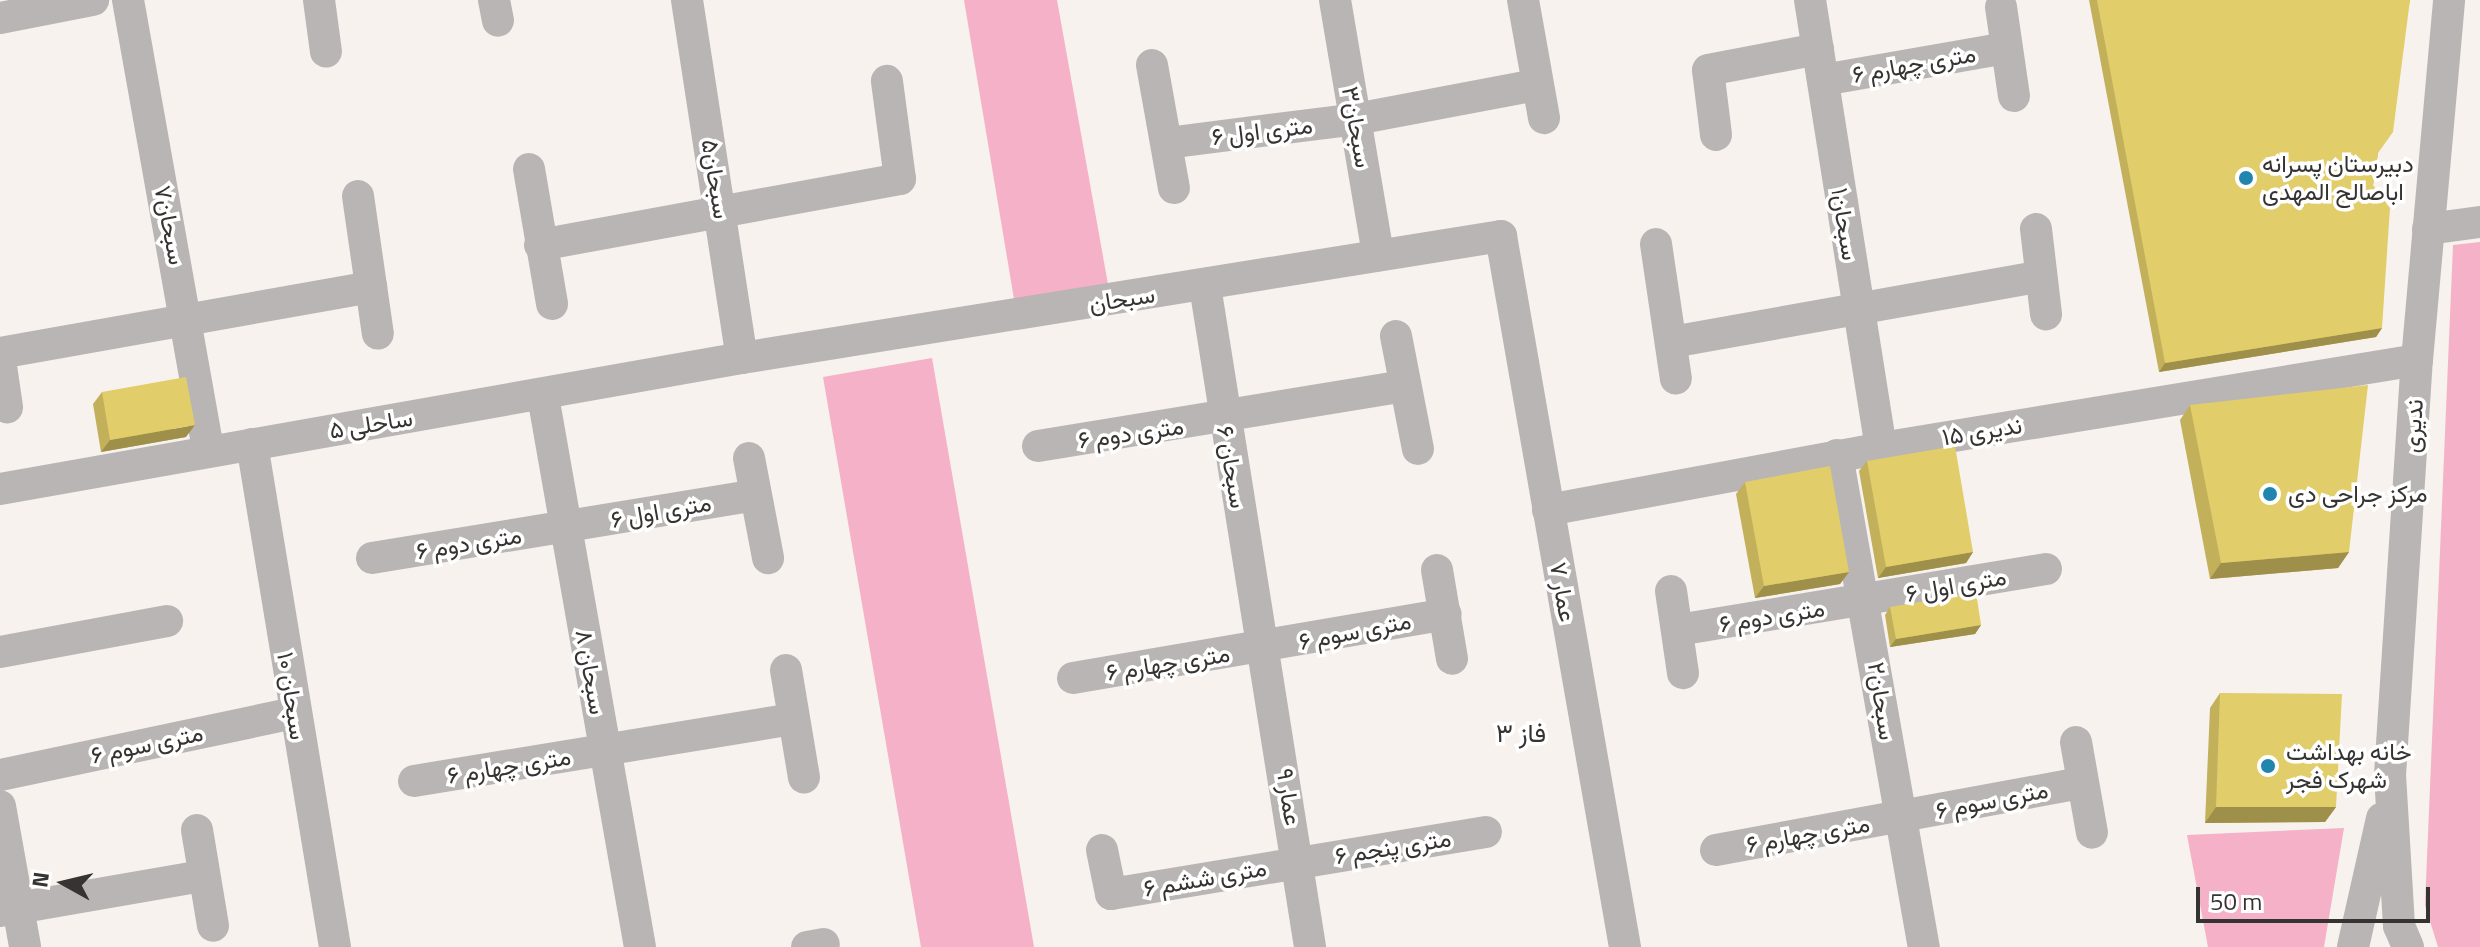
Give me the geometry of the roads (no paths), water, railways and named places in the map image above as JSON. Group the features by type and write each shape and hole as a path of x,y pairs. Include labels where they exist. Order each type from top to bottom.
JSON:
{"street":[{"path":"0,18 93,0"},
{"name":"سبحان۷","path":"128,0 187,318 208,450"},
{"path":"319,0 326,52"},
{"name":"سبحان۵","path":"687,0 742,358"},
{"name":"سبحان۳","path":"1335,0 1378,255"},
{"path":"1523,0 1544,118"},
{"name":"سبحان۱","path":"1810,0 1881,448"},
{"name":"ندیری","path":"2408,947 2399,926 2390,775 2417,360 2449,0"},
{"path":"2001,7 2014,96"},
{"name":"۶ متری چهارم","path":"1820,64 2006,48"},
{"path":"1716,135 1708,70 1820,64"},
{"path":"1152,65 1174,188"},
{"path":"540,245 900,179 887,81"},
{"path":"1356,119 1536,85"},
{"name":"۶ متری اول","path":"1167,143 1356,119"},
{"path":"529,169 552,304"},
{"path":"358,196 378,334"},
{"path":"2428,229 2480,222"},
{"path":"2036,229 2046,314"},
{"name":"سبحان","path":"742,358 1501,236"},
{"name":"عمار ۷","path":"1501,236 1625,947"},
{"path":"1656,244 1676,379"},
{"path":"1672,342 2041,276"},
{"name":"سبحان ۶","path":"1205,286 1224,420 1264,648"},
{"path":"7,407 0,356 187,318 371,287"},
{"path":"1396,336 1418,449"},
{"name":"ساحلی ۵","path":"0,489 208,450 543,396 742,358"},
{"name":"ندیری ۱۵","path":"1548,510 1837,455 2417,360"},
{"path":"1224,420 1405,386"},
{"name":"سبحان ۸","path":"543,396 640,947"},
{"name":"۶ متری دوم","path":"1038,446 1224,420"},
{"name":"سبحان ۱۰","path":"252,444 335,947"},
{"name":"سبحان۲","path":"1837,455 1866,601 1924,947"},
{"path":"749,458 768,558"},
{"name":"۶ متری اول","path":"566,528 755,495"},
{"name":"۶ متری دوم","path":"372,558 566,528"},
{"name":"۶ متری اول","path":"1866,601 2046,569"},
{"path":"1437,570 1452,659"},
{"path":"1671,591 1683,673"},
{"name":"۶ متری دوم","path":"1678,630 1866,601"},
{"name":"۶ متری سوم","path":"1264,648 1446,614"},
{"path":"0,652 167,621"},
{"name":"۶ متری چهارم","path":"1073,678 1264,648"},
{"name":"عمار ۹","path":"1264,648 1300,862 1310,947"},
{"path":"786,670 804,778"},
{"name":"۶ متری سوم","path":"0,775 295,713"},
{"path":"604,750 793,719"},
{"path":"2076,742 2092,833"},
{"name":"۶ متری چهارم","path":"414,781 604,750"},
{"path":"2353,947 2390,775"},
{"name":"۶ متری سوم","path":"1901,817 2082,783"},
{"path":"0,806 9,909 25,947"},
{"name":"۶ متری چهارم","path":"1716,850 1901,817"},
{"path":"197,830 202,876 213,926"},
{"name":"۶ متری پنجم","path":"1300,862 1486,832"},
{"name":"۶ متری ششم","path":"1102,850 1111,894 1300,862"},
{"path":"9,909 202,876"}],"place":[{"name":"دبیرستان پسرانه اباصالح المهدی","path":"2246,178"},
{"name":"مرکز جراحی دی","path":"2270,494"},
{"name":"خانه بهداشت شهرک فجر","path":"2268,766"}],"district":[{"name":"فاز ۳","path":"1521,733"}]}
